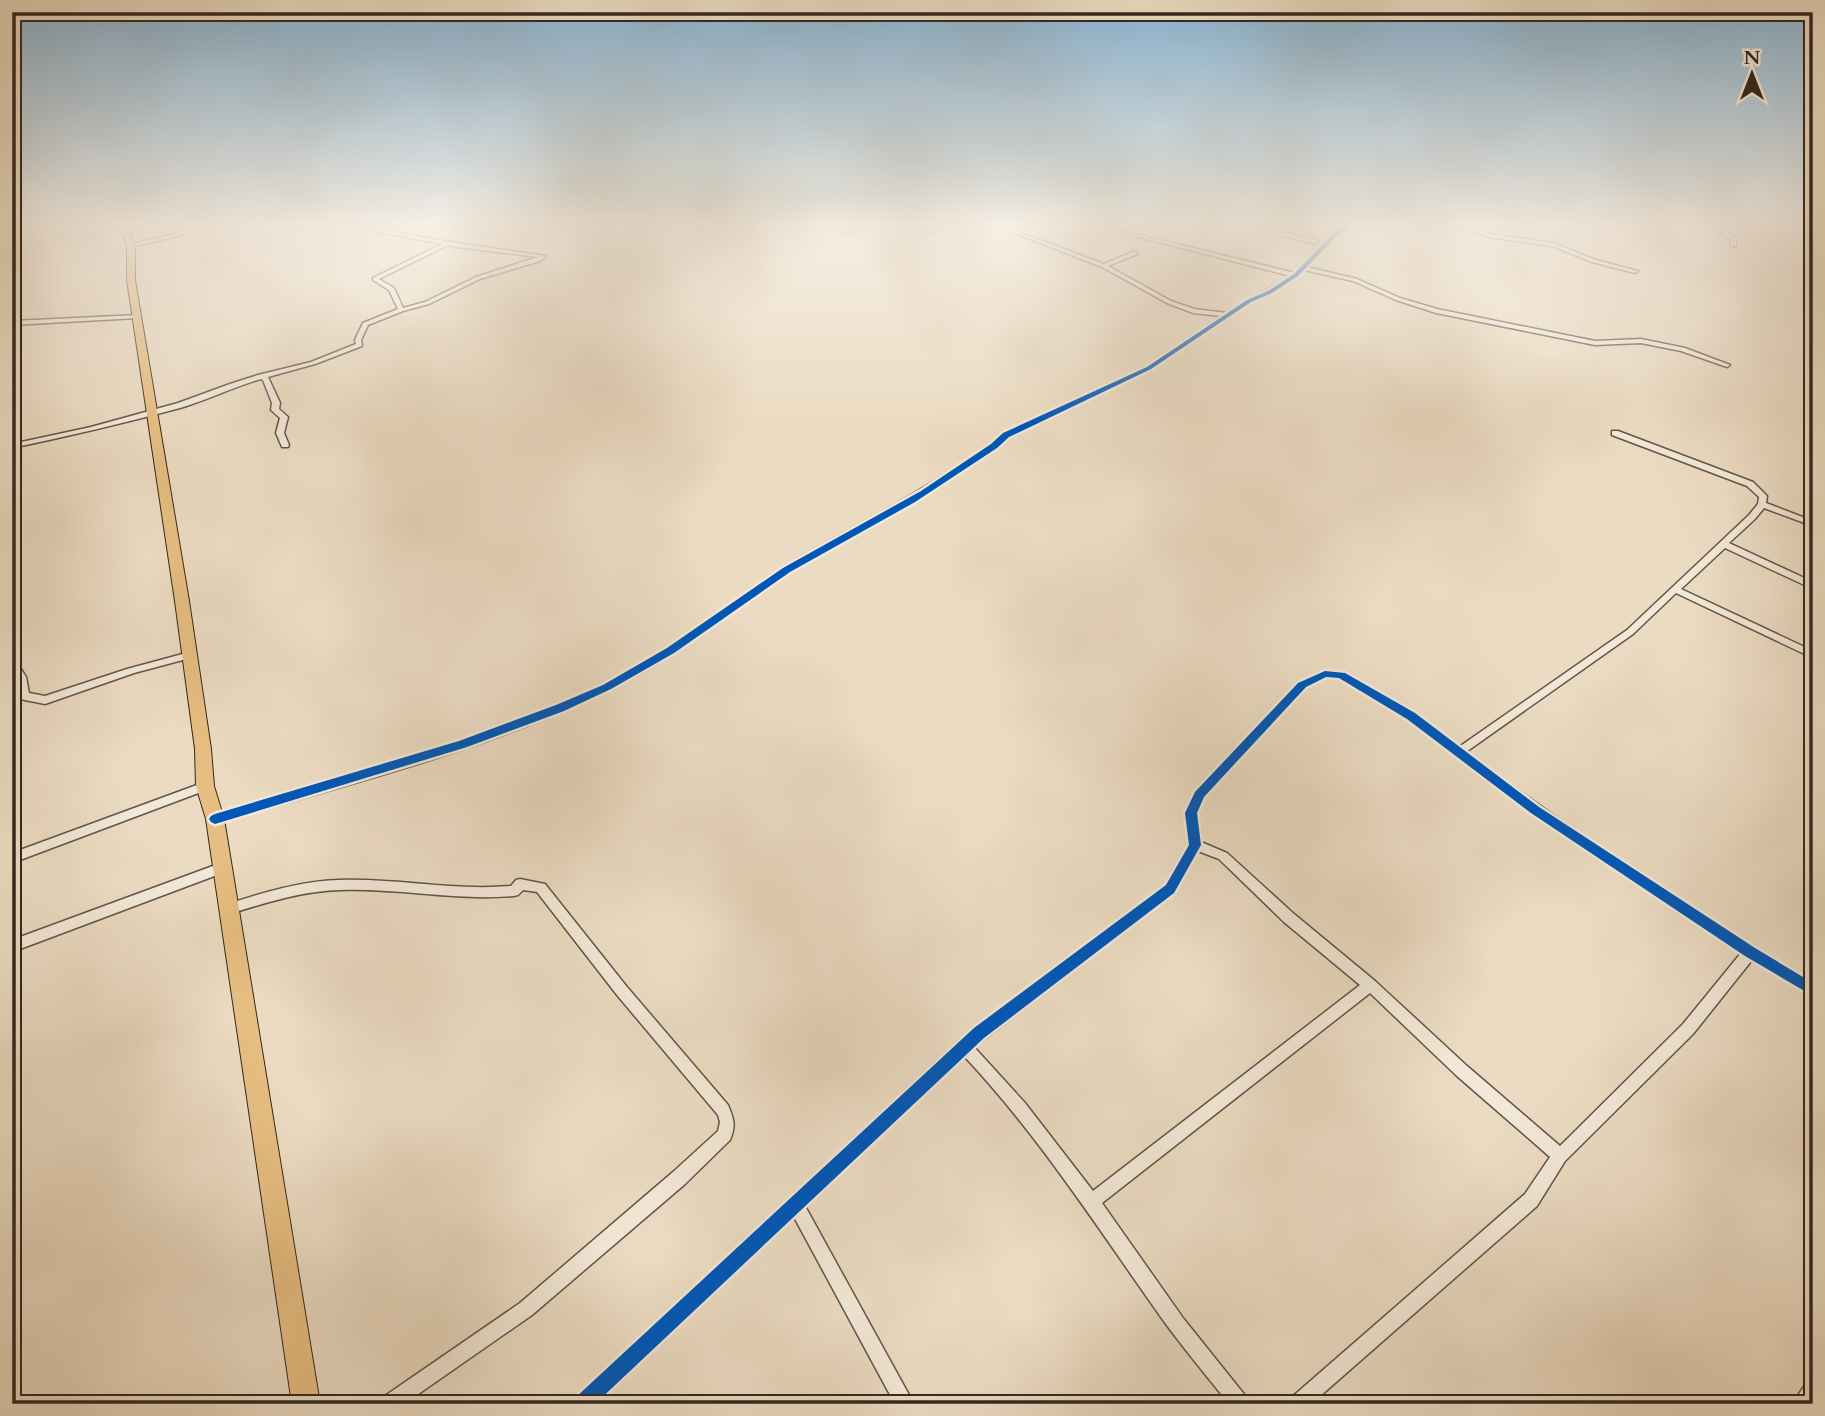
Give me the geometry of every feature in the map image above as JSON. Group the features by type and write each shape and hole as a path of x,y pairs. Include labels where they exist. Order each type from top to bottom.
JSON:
{"main road":[{"path":"133,291 190,655 203,750 205,786 215,819 306,1404"}],"street":[{"path":"393,291 401,310"},
{"path":"12,446 153,413 260,376 313,363 360,345 358,340 365,324 432,301 452,291"},
{"path":"1149,291 1194,311 1227,315"},
{"path":"215,819 458,745 529,720 607,687 692,636 772,579 903,506 1006,435 1149,368 1227,315 1268,291"},
{"path":"1380,291 1436,311 1595,343 1641,341 1683,349 1727,365"},
{"path":"1194,311 1212,325"},
{"path":"12,323 137,316"},
{"path":"260,376 266,379 276,403 275,410 284,417 280,433 285,446"},
{"path":"1459,752 1630,632 1677,590 1762,504 1763,495 1750,484 1615,433"},
{"path":"1762,504 1813,524"},
{"path":"1724,544 1813,586"},
{"path":"1677,590 1813,655"},
{"path":"12,663 21,677 24,696 45,700 131,671 190,655"},
{"path":"584,1402 964,1046 1170,889 1195,845 1191,813 1199,795 1302,685 1325,674 1341,674 1411,716 1535,810 1750,952 1813,990"},
{"path":"12,858 205,786"},
{"path":"1195,845 1223,856 1289,918 1370,985 1462,1071 1560,1156"},
{"path":"12,946 221,868"},
{"path":"229,909 284,893 340,885 467,894 514,891 520,884 541,888 723,1110 728,1122 724,1135 679,1178 535,1301 387,1404"},
{"path":"1297,1404 1531,1200 1560,1156 1688,1030 1750,952"},
{"path":"1091,1202 1370,985"},
{"path":"964,1046 988,1070 1091,1202 1171,1315 1241,1404"},
{"path":"795,1203 905,1404"},
{"path":"1801,1404 1813,1388"}],"cycle path":[{"path":"215,819 463,744 512,727 607,687 671,651 787,570 912,500 994,446 1006,435 1149,368 1249,301 1271,291"},
{"path":"581,1404 979,1033 1170,889 1195,845 1191,813 1199,795 1302,685 1325,674 1341,675 1411,716 1535,810 1750,952 1813,990"}]}
